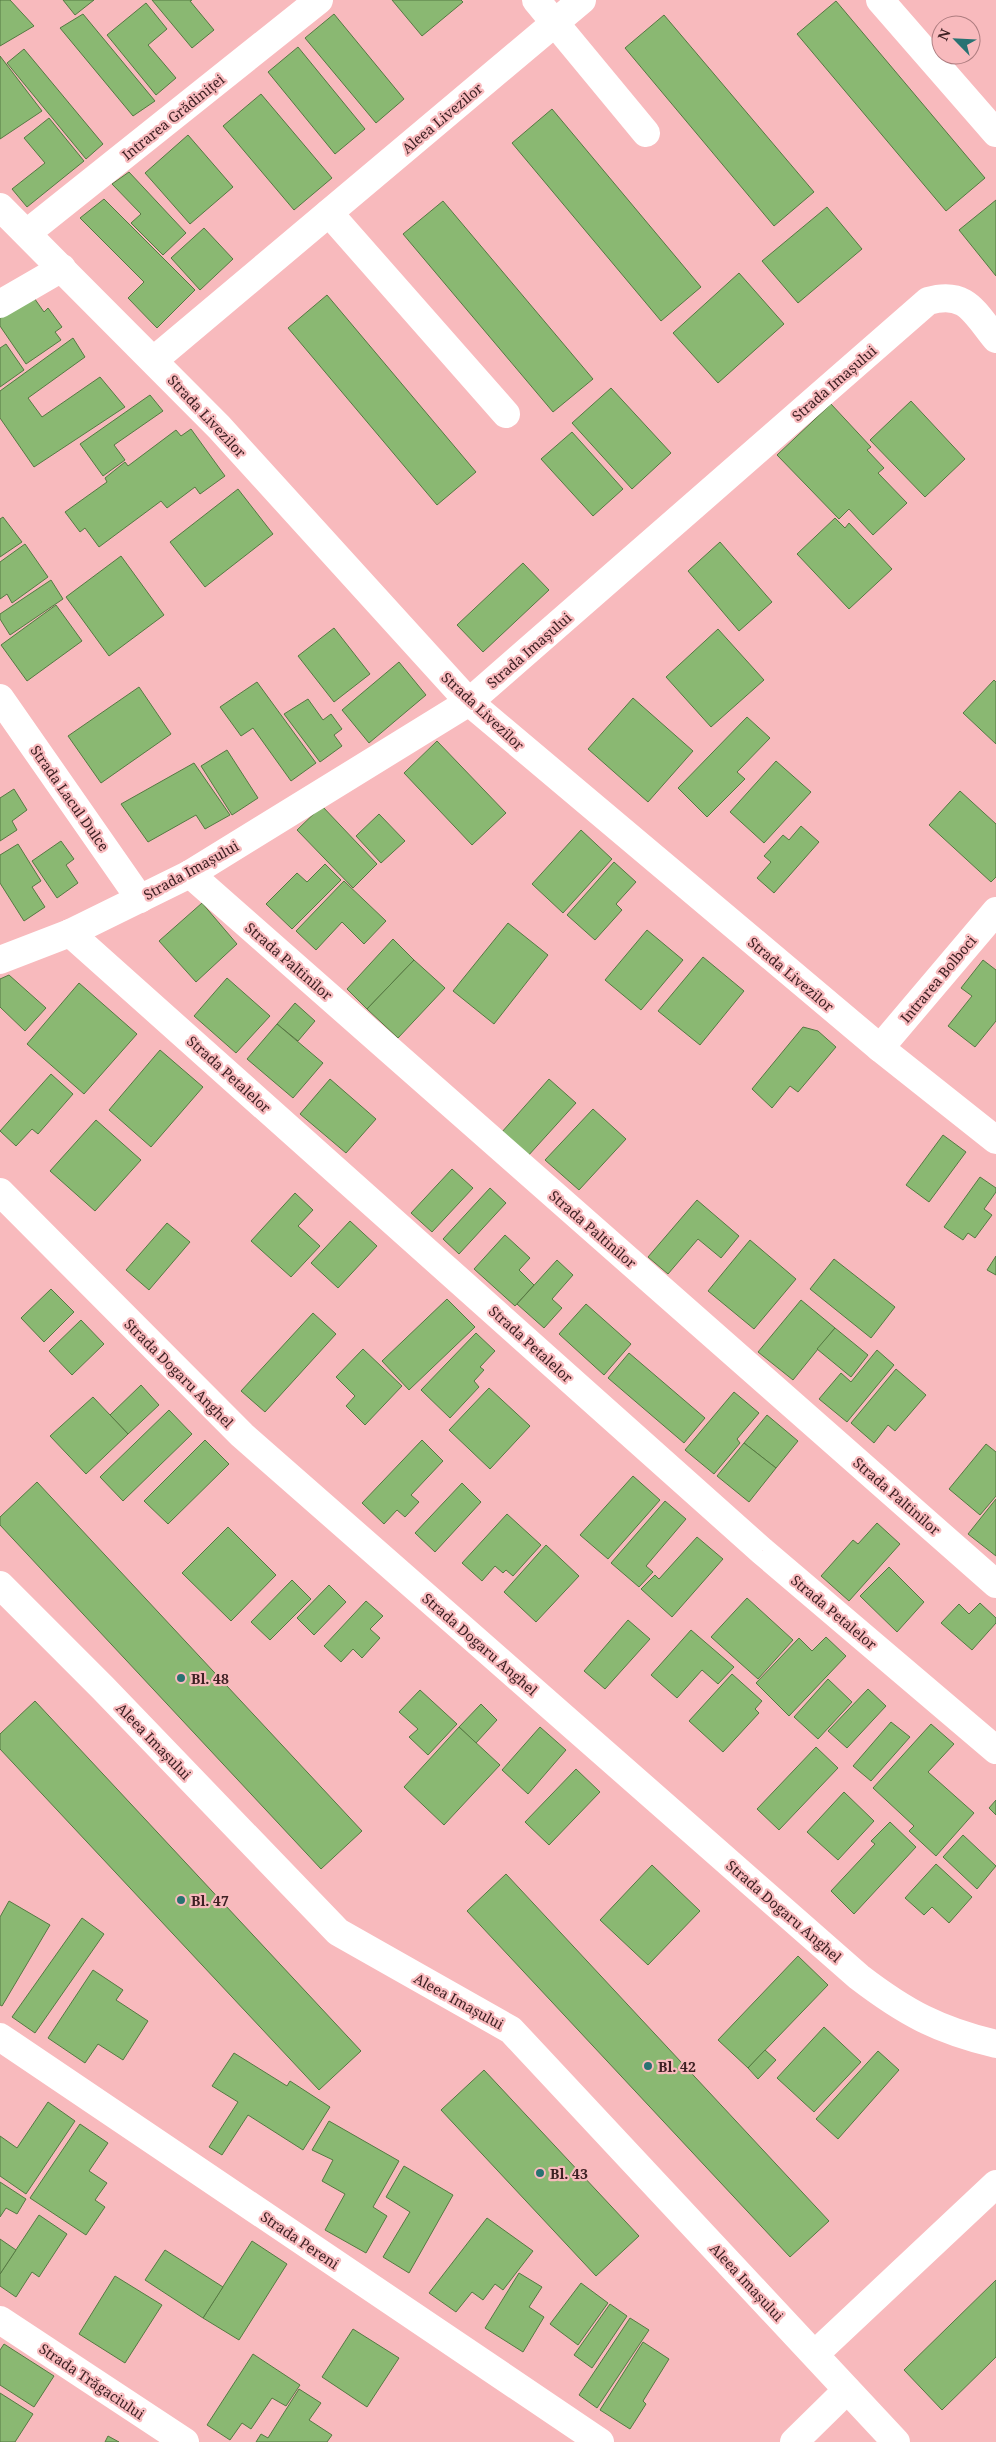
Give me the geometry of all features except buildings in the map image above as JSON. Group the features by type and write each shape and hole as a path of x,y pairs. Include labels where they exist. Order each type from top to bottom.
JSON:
{"street":[{"name":"Intrarea Grădiniței","path":"27,233 319,0"},
{"path":"536,0 646,133"},
{"name":"Aleea Livezilor","path":"154,360 582,0"},
{"path":"880,0 996,133"},
{"name":"Strada Livezilor","path":"0,207 154,360 218,427 469,702 880,1048 996,1140"},
{"path":"329,212 506,414"},
{"path":"0,304 62,268"},
{"name":"Strada Imașului","path":"0,960 70,933 190,874 469,702 928,301 945,296 964,302 996,338"},
{"name":"Strada Lacul Dulce","path":"0,698 140,899"},
{"name":"Strada Paltinilor","path":"190,874 996,1584"},
{"name":"Intrarea Bolboci","path":"880,1048 996,910"},
{"name":"Strada Petalelor","path":"70,933 762,1551 996,1750"},
{"name":"Strada Dogaru Anghel","path":"0,1192 242,1435 859,1977 919,2018 969,2038 996,2044"},
{"name":"Aleea Imașului","path":"0,1584 338,1932 511,2030 896,2442"},
{"name":"Strada Pereni","path":"0,2038 600,2442"},
{"path":"815,2354 996,2184"},
{"name":"Strada Trăgaciului","path":"0,2320 184,2442"},
{"path":"794,2442 847,2390"}],"place":[{"name":"Bl. 48","path":"181,1678"},
{"name":"Bl. 47","path":"181,1900"},
{"name":"Bl. 42","path":"648,2066"},
{"name":"Bl. 43","path":"540,2173"}]}
